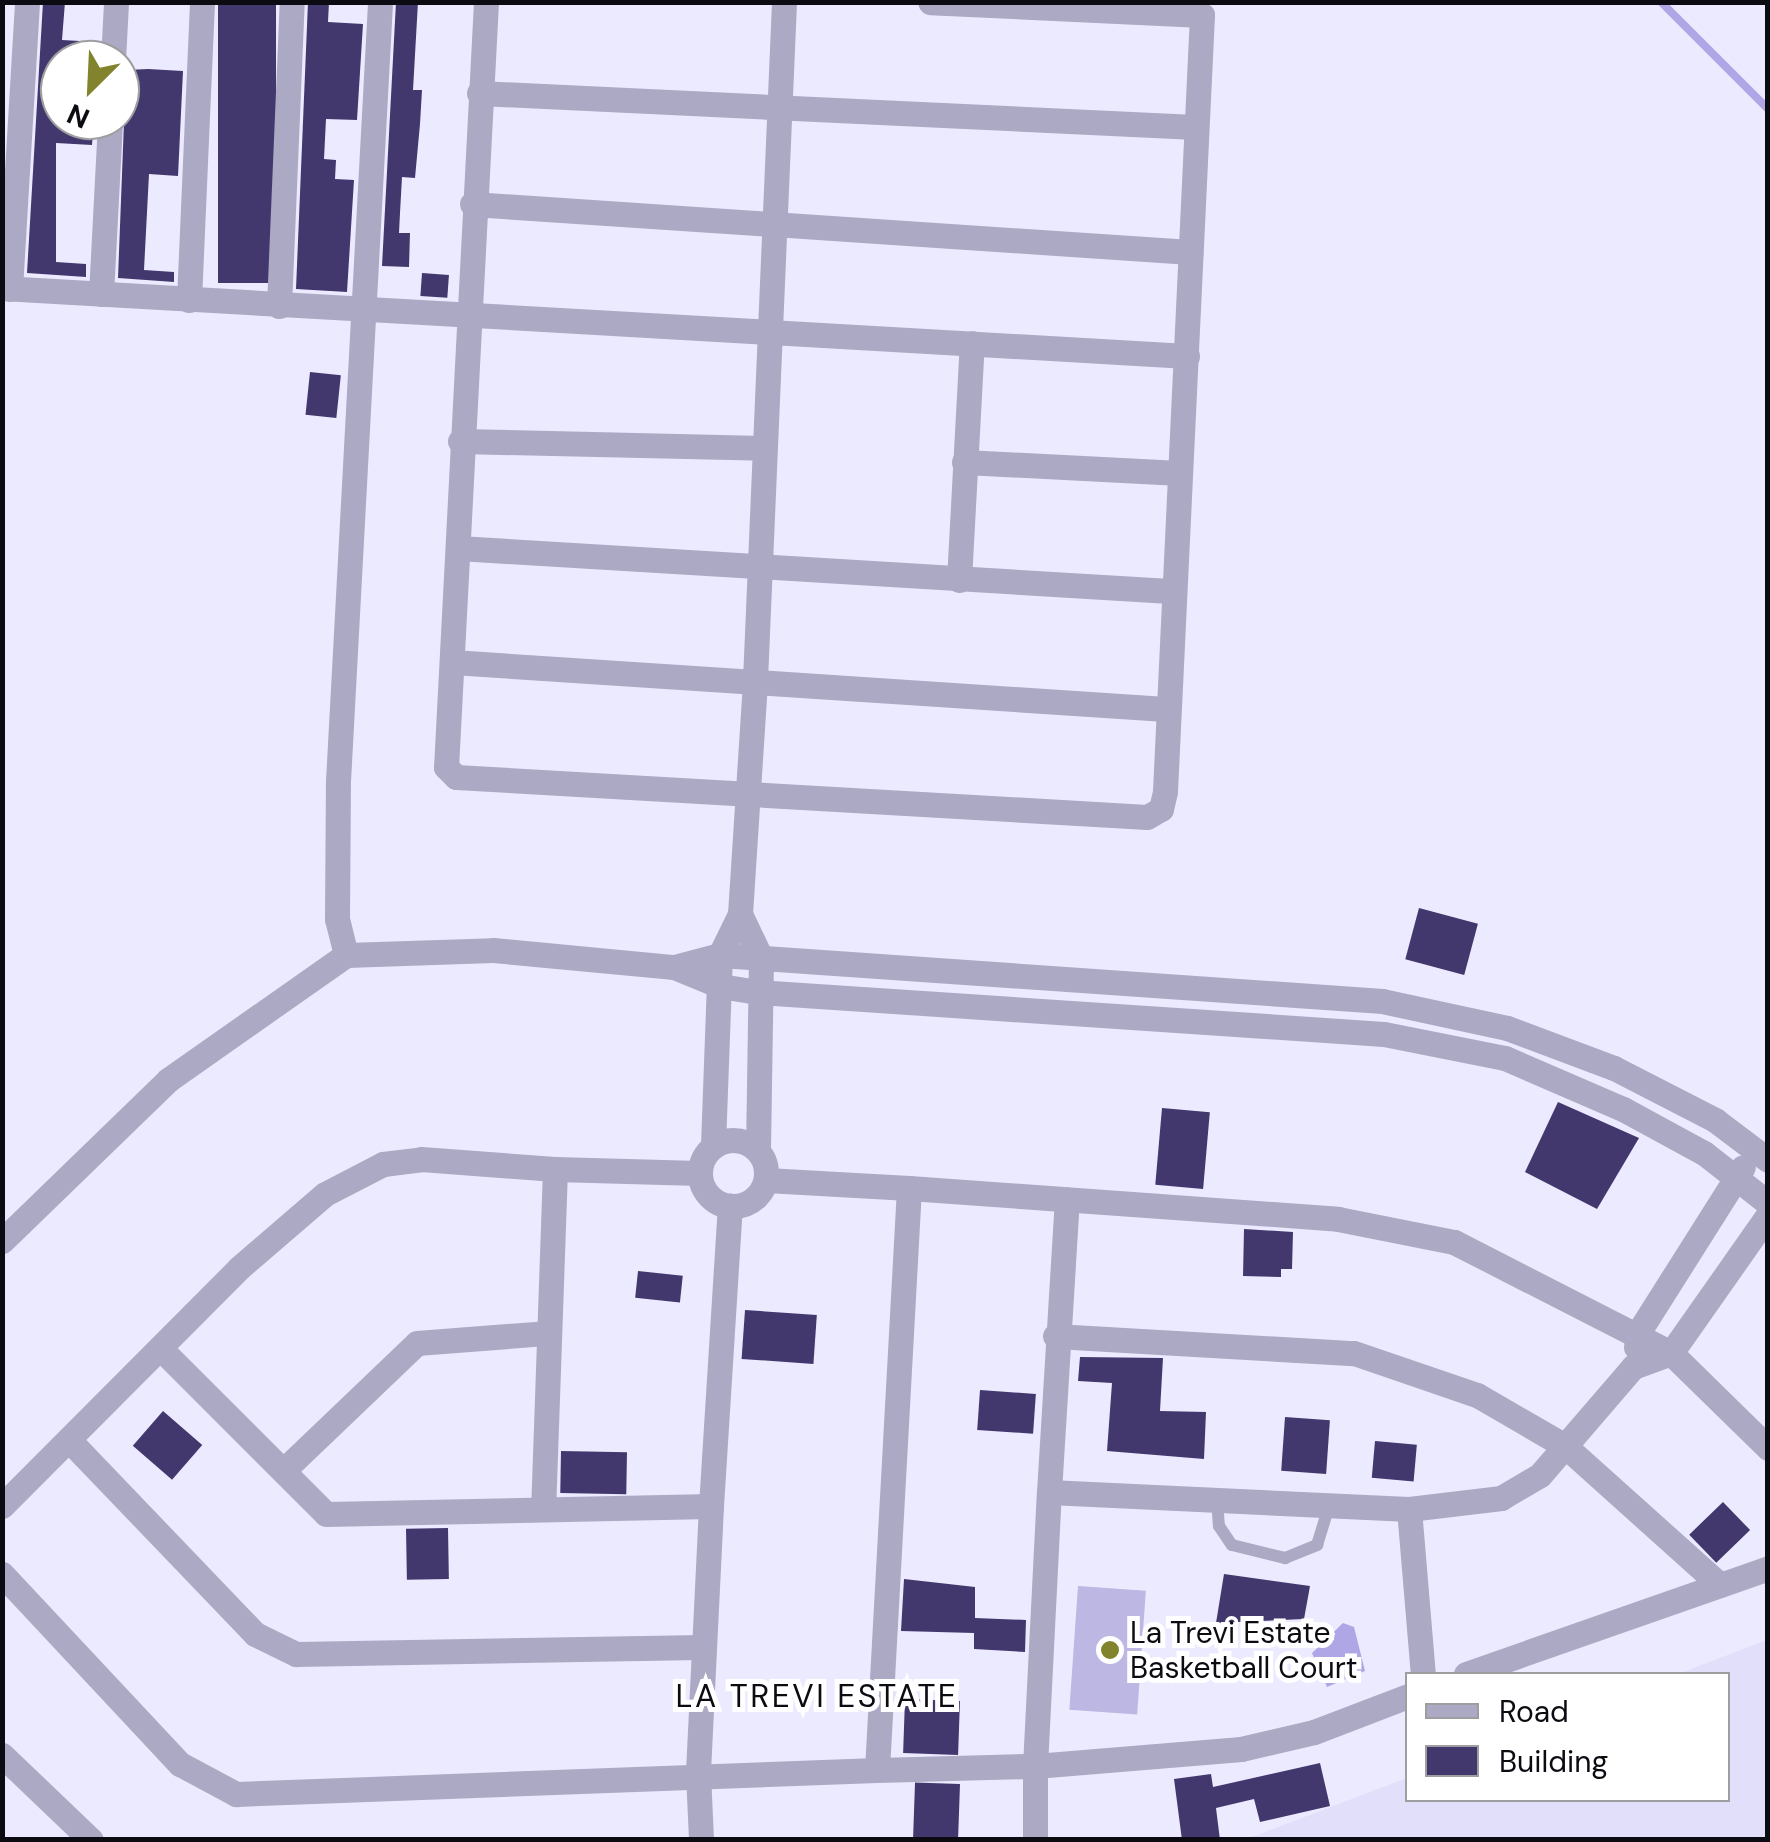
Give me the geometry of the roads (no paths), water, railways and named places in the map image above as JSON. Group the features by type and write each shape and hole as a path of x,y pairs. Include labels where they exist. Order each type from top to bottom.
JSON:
{"street":[{"path":"28,2 6,289 468,320 1187,356"},
{"path":"115,40 116,2"},
{"path":"189,300 202,2"},
{"path":"279,306 292,2"},
{"path":"346,955 337,919 337,798 367,311 380,2"},
{"path":"486,2 445,755 456,777 1146,816 1161,809 1165,791 1170,591 1187,356 1203,8 930,2"},
{"path":"699,1173 713,1144 720,955 740,914 784,108 784,2"},
{"path":"480,94 1195,128"},
{"path":"101,294 109,140"},
{"path":"472,204 1190,252"},
{"path":"959,580 972,343"},
{"path":"460,440 764,448"},
{"path":"964,462 1180,474"},
{"path":"458,548 1170,591"},
{"path":"452,662 1165,710"},
{"path":"740,914 761,958 758,1150 766,1180"},
{"path":"2,1241 168,1080 346,955 493,950 674,967 720,986 760,992 1384,1034 1522,1065 1624,1108 1704,1153 1768,1203"},
{"path":"674,967 720,955 1382,1001 1507,1028 1614,1068 1715,1120 1761,1155 1735,1180 1638,1333 1633,1367"},
{"path":"1382,1001 1384,1034"},
{"path":"713,1144 745,1140 758,1150"},
{"path":"2,1506 240,1268 351,1176 421,1159 699,1173"},
{"path":"543,1509 546,1333 556,1168"},
{"path":"699,1173 714,1201 730,1206 746,1204 766,1180"},
{"path":"766,1180 1067,1200 1405,1229 1454,1242 1671,1353 1768,1448"},
{"path":"877,1770 908,1188"},
{"path":"1035,1840 1056,1336 1067,1200"},
{"path":"701,1840 698,1773 702,1647 730,1206"},
{"path":"1050,1492 1408,1509 1501,1498 1540,1475 1633,1367 1671,1353 1768,1215"},
{"path":"285,1469 418,1342 546,1333"},
{"path":"1056,1336 1354,1353 1477,1395 1565,1446 1720,1584"},
{"path":"161,1349 285,1469 314,1507 339,1517 710,1506"},
{"path":"69,1440 255,1634 285,1650 702,1647"},
{"path":"1408,1509 1423,1672"},
{"path":"1472,1672 1768,1568"},
{"path":"2,1574 180,1764 236,1794 698,1773 1036,1766 1242,1749 1314,1732 1405,1697"},
{"path":"2,1756 91,1840"}],"lane":[{"path":"1217,1497 1219,1526 1232,1545 1285,1558 1317,1545 1330,1503"}],"waterway":[{"path":"1661,2 1768,109"}],"place":[{"name":"La Trevi Estate Basketball Court","path":"1110,1650"}],"district":[{"name":"LA TREVI ESTATE","path":"817,1696"}]}
